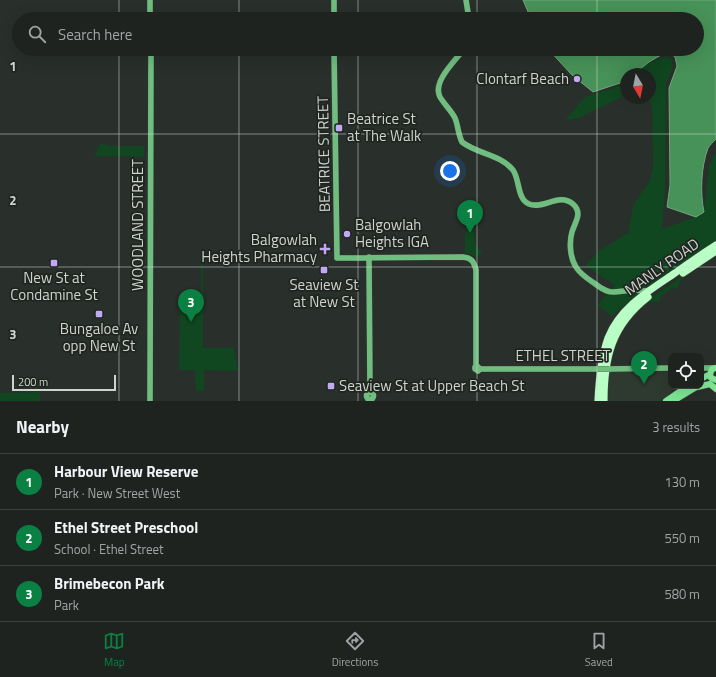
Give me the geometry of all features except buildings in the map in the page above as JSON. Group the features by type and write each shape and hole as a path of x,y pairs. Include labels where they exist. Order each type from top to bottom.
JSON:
{"highway":[{"name":"MANLY ROAD","path":"598,401 601,362 608,337 624,313 637,299 649,290 716,245"},
{"name":"MANLY ROAD","path":"604,401 605,376 609,349 624,321 632,310 650,295 716,251"}],"main road":[{"path":"713,378 711,370 715,368"},
{"path":"704,383 710,384 716,389"},
{"path":"666,401 684,389"},
{"path":"674,401 691,389"}],"street":[{"path":"150,0 150,12"},
{"path":"334,0 334,12"},
{"path":"466,0 468,12"},
{"name":"WOODLAND STREET","path":"150,56 150,401"},
{"name":"BEATRICE STREET","path":"334,56 337,258 370,257"},
{"path":"459,56 441,79 438,87 439,95 456,120 462,142 509,166 516,176 522,196 526,202 536,205 554,200 563,200 572,203 578,213 578,219 572,232 571,255 577,269 600,288 616,293 635,290 649,290"},
{"path":"370,257 370,392 373,396 370,400"},
{"name":"ETHEL STREET","path":"370,257 463,257 472,259 475,263 476,270 478,367 597,369 668,368"},
{"path":"635,290 638,294 637,299"},
{"path":"704,369 715,368"},
{"path":"704,371 713,378"}],"shaded area":[{"path":"523,0 716,0 716,139 708,148 704,163 702,188 704,212 696,217 667,207 670,185 669,88 677,66 674,56 704,56 704,12 528,12"},
{"path":"554,56 659,56 642,68 620,68 620,83 593,92 572,75"},
{"path":"666,56 672,60 673,67 666,83 665,192 662,229 704,213 709,165 716,153 716,241 646,288 612,316 597,305 615,285 585,266 600,250 628,233 633,205 650,180 653,166 651,104 656,104 656,68 642,68 645,65"},
{"path":"620,85 620,98 579,118 565,120 585,97 613,89"},
{"path":"101,143 110,146 144,146 144,157 94,156"},
{"path":"472,204 475,245 482,252 476,258 471,254 465,253 465,235 471,216"},
{"path":"201,264 203,264 203,348 234,348 238,371 204,370 204,391 196,391 195,370 179,370 180,296 201,296"},
{"path":"683,276 684,277 678,285 678,288 671,289 665,294 661,295 661,301 646,303 649,299"},
{"path":"609,372 668,372 668,389 676,389 661,401 608,401"},
{"path":"40,392 40,401 0,401 0,393"}],"place":[{"name":"Clontarf Beach","path":"577,79"},
{"name":"Beatrice St at The Walk","path":"339,128"},
{"name":"Harbour View Reserve","path":"470,233"},
{"name":"Balgowlah Heights IGA","path":"347,234"},
{"name":"Balgowlah Heights Pharmacy","path":"325,249"},
{"name":"New St at Condamine St","path":"54,263"},
{"name":"Seaview St at New St","path":"324,270"},
{"name":"Bungaloe Av opp New St","path":"99,314"},
{"name":"Brimebecon Park","path":"191,322"},
{"name":"Ethel Street Preschool","path":"644,384"},
{"name":"Seaview St at Upper Beach St","path":"331,386"}]}
